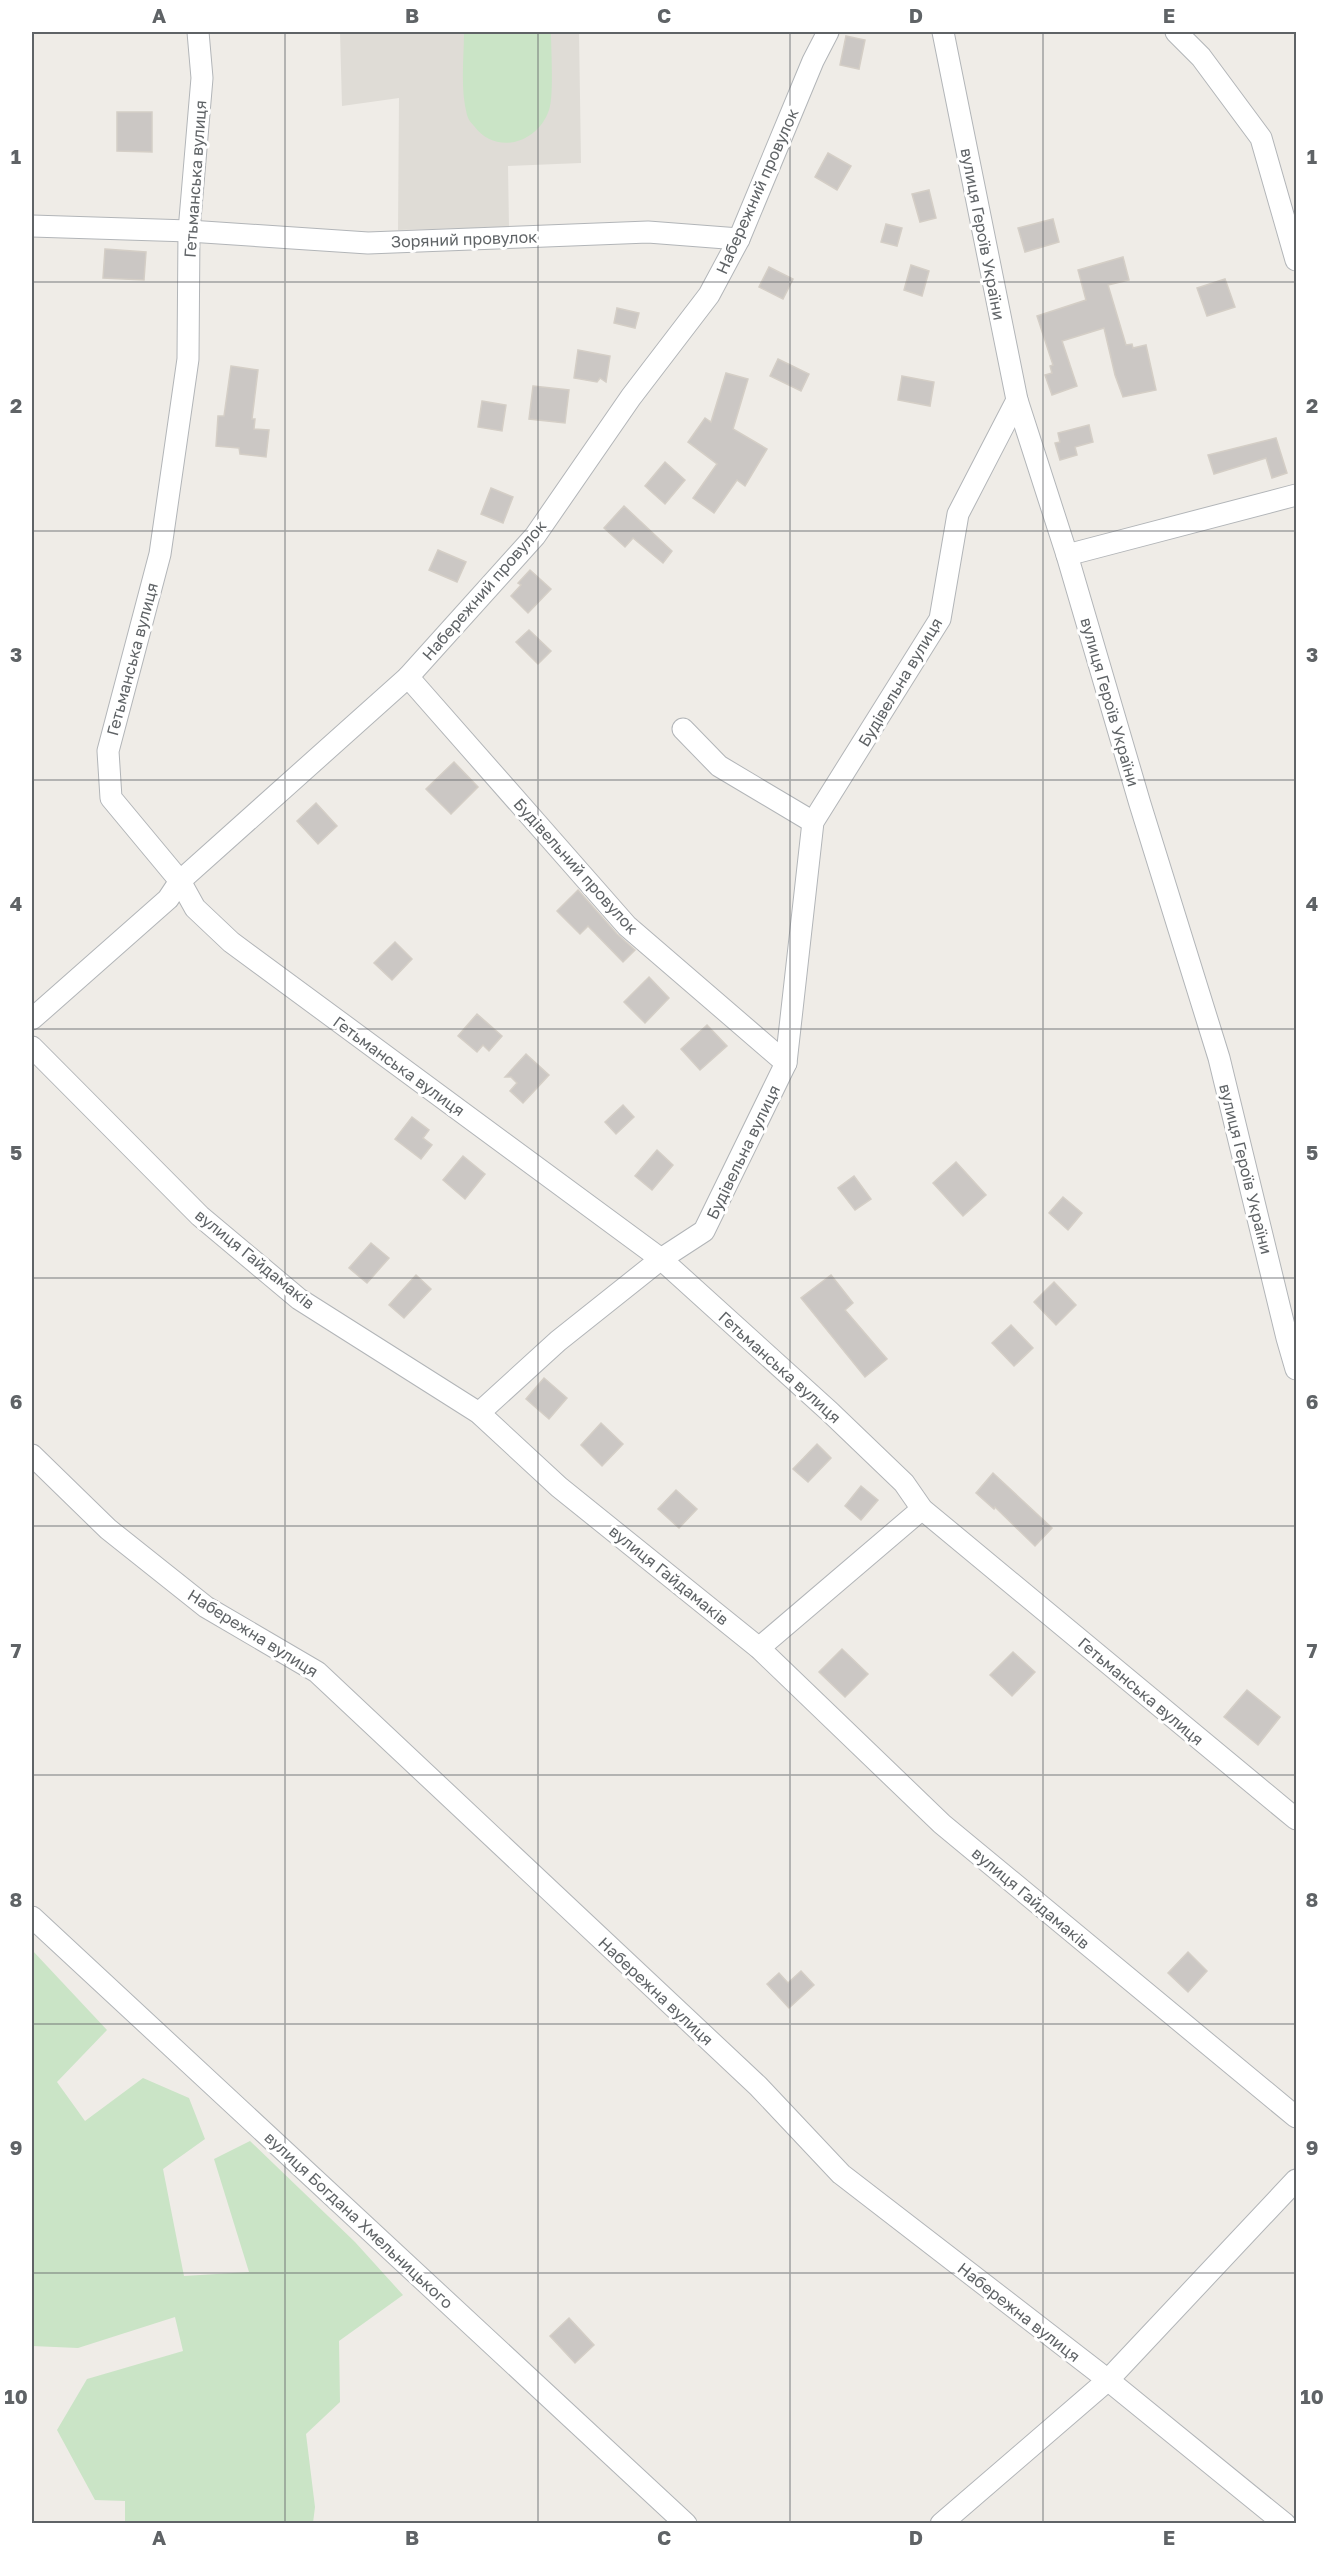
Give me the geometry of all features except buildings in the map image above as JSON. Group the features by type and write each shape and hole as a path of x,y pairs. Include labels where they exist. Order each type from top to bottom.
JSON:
{"street":[{"name":"Гетьманська вулиця","path":"198,32 202,78 189,231 188,359 160,554 108,751 111,798 180,881 195,908 231,942 661,1259 830,1412 904,1483 922,1509 1296,1819"},
{"name":"Набережний провулок","path":"32,1019 168,899 180,881 408,677 535,536 630,397 709,295 739,239 813,61 828,32"},
{"name":"вулиця Героїв України","path":"943,32 1017,400 1067,555 1140,804 1219,1058 1296,1369"},
{"path":"1176,32 1202,57 1261,138 1296,260"},
{"name":"Зоряний провулок","path":"32,226 189,231 368,243 648,232 739,239"},
{"name":"Будівельна вулиця","path":"479,1413 558,1341 661,1259 704,1231 786,1063 813,822 940,619 958,514 1017,400"},
{"path":"1067,555 1296,495"},
{"name":"Будівельний провулок","path":"408,677 627,926 786,1063"},
{"path":"683,729 719,766 813,822"},
{"name":"вулиця Гайдамаків","path":"32,1047 200,1216 299,1299 479,1413 560,1487 759,1648 942,1824 1296,2117"},
{"name":"Набережна вулиця","path":"32,1455 108,1530 206,1607 317,1672 758,2086 841,2174 1108,2380 1285,2523"},
{"path":"759,1648 922,1509"},
{"name":"вулиця Богдана Хмельницького","path":"32,1917 686,2523"},
{"path":"941,2523 1108,2380 1296,2180"}],"shaded area":[{"path":"340,32 579,32 581,163 508,166 509,227 398,230 399,98 342,106"}],"green space":[{"path":"464,32 551,32 551,103 544,121 536,131 516,142 504,143 493,141 473,125 467,115 465,105"},
{"path":"32,1950 107,2030 57,2082 85,2121 143,2078 189,2098 205,2139 163,2169 184,2276 249,2272 214,2159 250,2141 355,2242 403,2295 339,2341 340,2402 306,2434 315,2507 313,2523 125,2523 125,2501 95,2500 57,2430 87,2379 183,2351 175,2317 78,2348 32,2346"}]}
